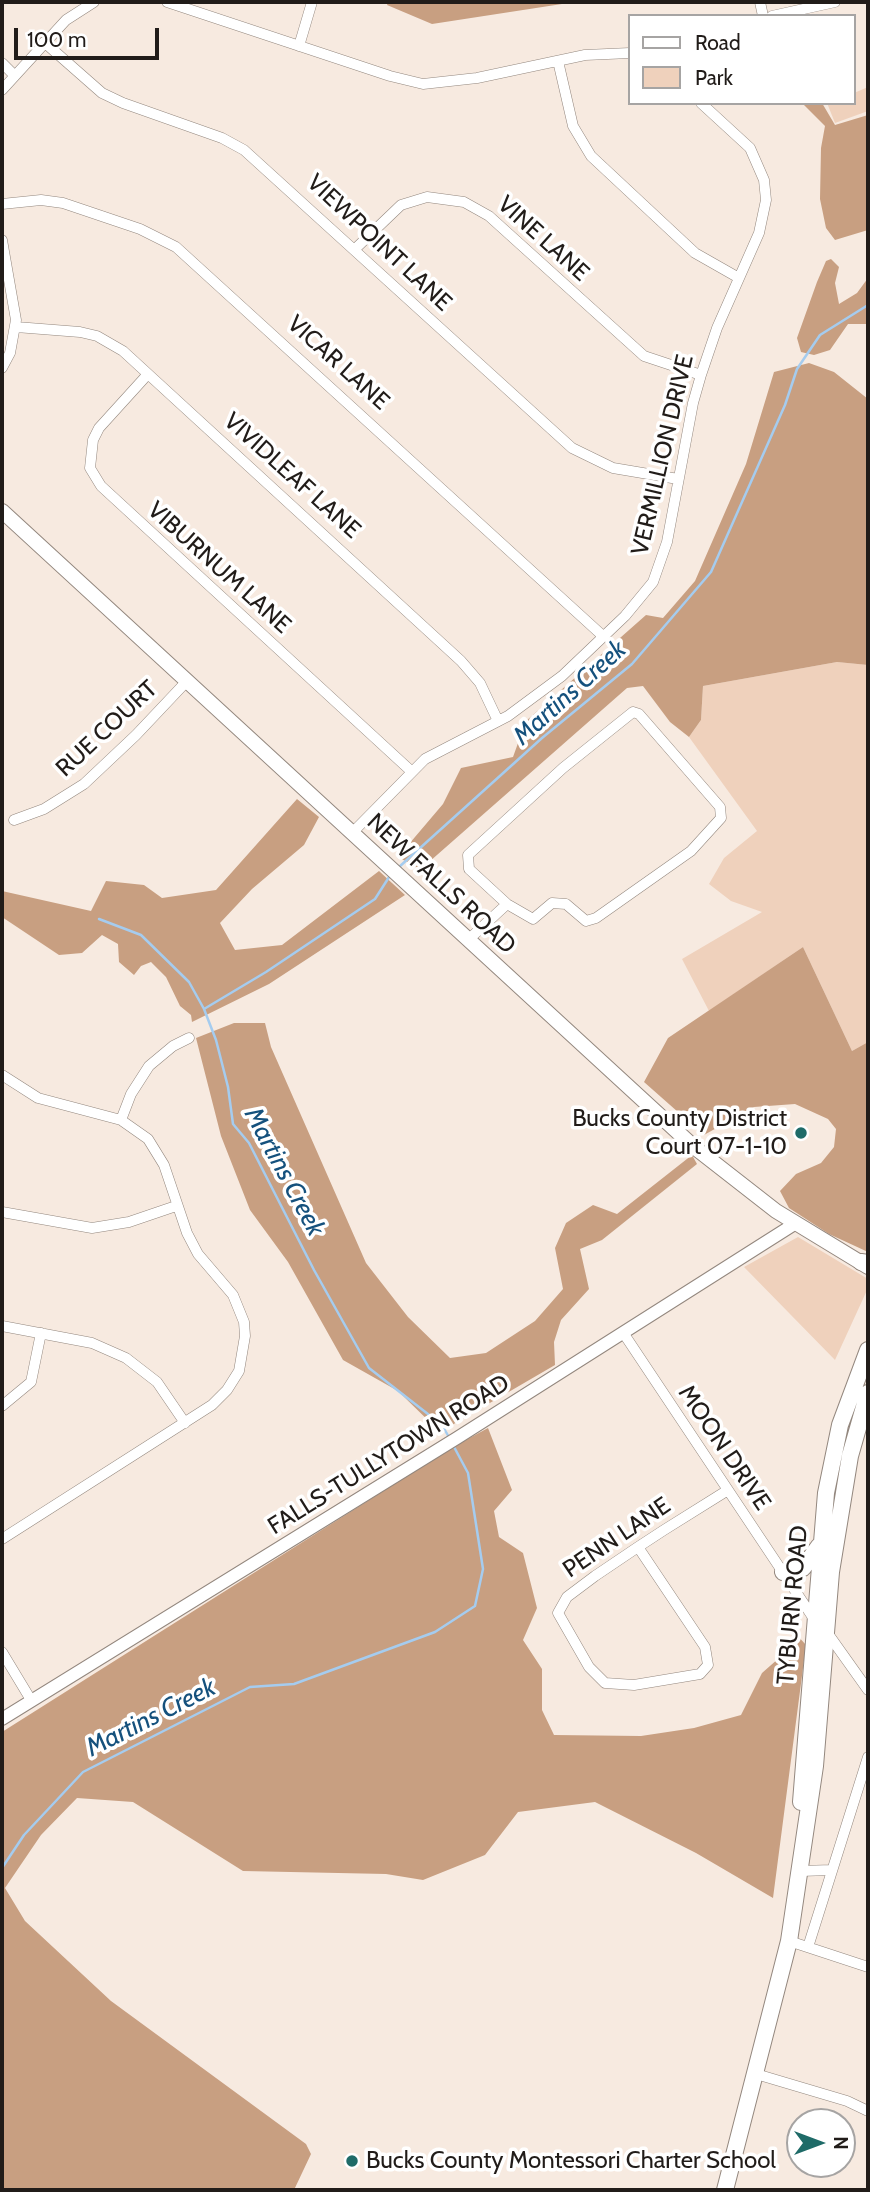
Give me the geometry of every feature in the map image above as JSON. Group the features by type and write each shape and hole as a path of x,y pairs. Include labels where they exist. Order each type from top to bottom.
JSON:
{"main road":[{"name":"NEW FALLS ROAD","path":"2,511 724,1172 796,1223 866,1264"},
{"name":"TYBURN ROAD","path":"724,2190 789,1941 815,1766 820,1544 838,1435 868,1350"},
{"name":"TYBURN ROAD","path":"820,1625 840,1507 868,1393"},
{"path":"783,1572 803,1568 820,1544"}],"street":[{"path":"2,90 79,5 94,2"},
{"path":"167,2 390,76 431,84 612,52 628,54"},
{"path":"299,46 312,2"},
{"path":"781,14 835,2"},
{"name":"VIEWPOINT LANE","path":"44,42 102,93 222,138 244,150 572,448 613,468 678,480"},
{"path":"558,61 573,126 591,156 695,253 738,278"},
{"path":"2,63 14,75"},
{"name":"VERMILLION DRIVE","path":"352,833 411,771 442,748 498,721 539,695 632,610 653,582 667,542 701,375 763,221 764,180 750,148 703,105"},
{"name":"VINE LANE","path":"355,249 401,205 427,197 464,202 489,216 644,356 701,375"},
{"name":"VICAR LANE","path":"2,204 41,200 63,203 140,229 176,247 604,636"},
{"path":"2,240 15,307 16,327 10,352 2,368"},
{"name":"VIVIDLEAF LANE","path":"16,327 97,336 123,351 461,661 480,683 498,721"},
{"name":"VIBURNUM LANE","path":"148,374 99,428 93,440 90,468 101,486 411,771"},
{"name":"RUE COURT","path":"14,820 44,809 84,784 136,735 187,681"},
{"path":"627,714 639,714 720,807 721,818 691,851 596,918 586,921 566,904 552,903 533,919 507,904 468,869 468,855 627,714"},
{"path":"468,940 507,904"},
{"path":"121,1120 131,1094 149,1066 173,1046 189,1038"},
{"path":"2,1075 38,1098 121,1120 142,1133 156,1149 194,1248 233,1295 244,1322 245,1336 243,1361 234,1381 212,1405 2,1539"},
{"path":"2,1212 92,1228 129,1222 176,1206"},
{"name":"FALLS-TULLYTOWN ROAD","path":"2,1718 624,1334 796,1223"},
{"path":"2,1326 92,1343 126,1358 157,1382 185,1423"},
{"path":"2,1406 30,1382 39,1357 41,1333"},
{"name":"MOON DRIVE","path":"624,1334 783,1572 868,1690"},
{"name":"PENN LANE","path":"638,1547 705,1647 708,1665 700,1674 688,1678 614,1685 601,1680 568,1633 558,1613 560,1604 638,1547 728,1490"},
{"path":"2,1652 31,1700"},
{"path":"808,1948 868,1757"},
{"path":"800,1871 832,1870"},
{"path":"789,1941 868,1967"},
{"path":"756,2074 847,2101 868,2111"}],"green space":[{"path":"868,87 868,111 835,123 828,105 856,105 856,92"},
{"path":"837,662 868,665 868,1042 852,1051 803,947 709,1011 682,959 762,912 731,901 709,884 724,858 757,831 689,737 701,720 703,686"},
{"path":"798,1237 868,1279 868,1288 835,1360 744,1267"}],"shaded area":[{"path":"388,2 575,2 432,24 387,5"},
{"path":"804,105 823,105 835,125 868,115 868,230 835,240 826,228 820,199 821,148 825,126"},
{"path":"831,259 839,267 835,283 839,304 857,293 868,278 868,324 848,324 830,350 814,355 801,352 797,338 826,261"},
{"path":"809,363 834,372 868,399 868,665 837,662 703,686 701,720 689,737 670,722 643,686 627,688 429,862 418,868 398,857 443,804 461,768 513,757 526,721 646,615 663,618 695,581 746,464 774,372"},
{"path":"297,799 319,817 304,845 252,889 220,923 235,950 282,945 379,871 405,895 269,984 192,1022 191,1015 180,1006 166,977 151,962 141,966 134,975 119,962 118,944 102,935 82,953 59,955 2,917 2,891 91,911 106,881 144,885 162,898 216,890"},
{"path":"803,947 852,1051 868,1042 868,1252 829,1234 789,1208 780,1191 796,1174 821,1163 834,1147 836,1129 828,1119 795,1104 754,1107 704,1135 644,1082 668,1038"},
{"path":"234,1023 265,1023 271,1047 366,1263 408,1317 450,1358 486,1353 535,1321 563,1289 555,1248 566,1223 593,1205 617,1214 692,1155 697,1164 602,1240 580,1249 589,1289 561,1320 554,1342 555,1365 440,1432 398,1391 343,1360 288,1262 250,1210 221,1136 196,1038"},
{"path":"488,1428 512,1490 494,1511 499,1537 523,1553 537,1608 523,1640 542,1669 542,1710 554,1735 641,1736 694,1728 741,1715 762,1673 787,1651 797,1635 806,1645 773,1898 696,1853 595,1802 518,1812 485,1855 423,1880 386,1874 243,1871 133,1802 77,1798 41,1835 5,1888 25,1921 111,2001 306,2144 311,2154 294,2190 2,2190 2,1732 453,1447"}],"waterway":[{"name":"Martins Creek","path":"399,867 542,738 632,664 711,572 785,405 797,369 820,335 868,305"},
{"name":"Martins Creek","path":"391,874 375,899 266,972 204,1009 216,1040 228,1087 233,1124 249,1143 314,1270 369,1368 442,1425 450,1439"},
{"path":"99,919 141,935 189,982 204,1009"},
{"name":"Martins Creek","path":"2,1868 24,1835 83,1772 250,1687 294,1684 435,1632 475,1606 483,1569 468,1473 453,1445"}],"place":[{"name":"Bucks County District Court 07-1-10","path":"801,1133"},
{"name":"Bucks County Montessori Charter School","path":"352,2161"}]}
